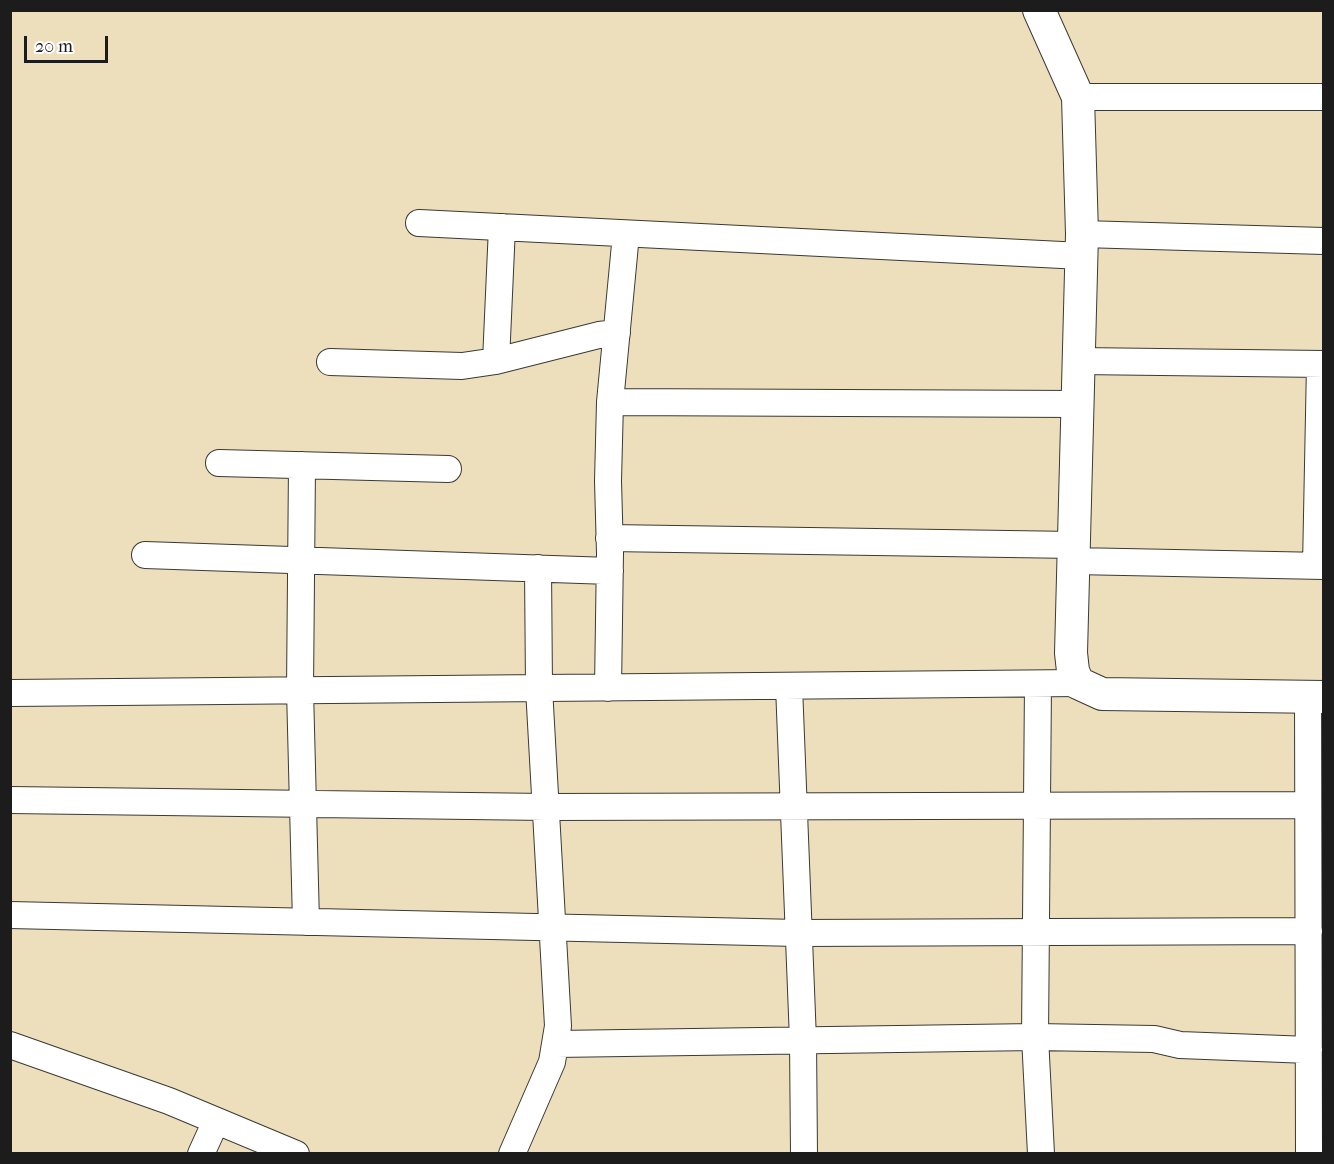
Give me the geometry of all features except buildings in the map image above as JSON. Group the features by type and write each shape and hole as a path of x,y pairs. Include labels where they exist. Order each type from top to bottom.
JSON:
{"street":[{"path":"1039,10 1078,97 1082,245 1071,653 1073,671 1078,683"},
{"path":"1078,97 1323,97"},
{"path":"418,223 626,234 1082,245 1323,241"},
{"path":"496,361 502,227"},
{"path":"608,688 610,402 626,234"},
{"path":"330,362 462,366 496,361 599,335 617,333"},
{"path":"609,538 1075,553 1320,566 1322,364 1079,361"},
{"path":"610,402 1078,404"},
{"path":"219,463 448,469"},
{"path":"302,465 300,690 306,922"},
{"path":"145,555 610,571"},
{"path":"512,1154 552,1062 558,1026 540,688 538,568"},
{"path":"10,693 1078,683 1102,694 1316,697 1308,805 1309,931 1314,1063 1309,1154"},
{"path":"1038,684 1035,1037 1041,1154"},
{"path":"789,686 803,1041 804,1154"},
{"path":"10,800 546,807 1308,805"},
{"path":"10,915 798,933 1309,931"},
{"path":"556,1044 1035,1037 1154,1039 1180,1045 1314,1063"},
{"path":"10,1045 169,1101 296,1154"},
{"path":"201,1154 216,1121"}]}
